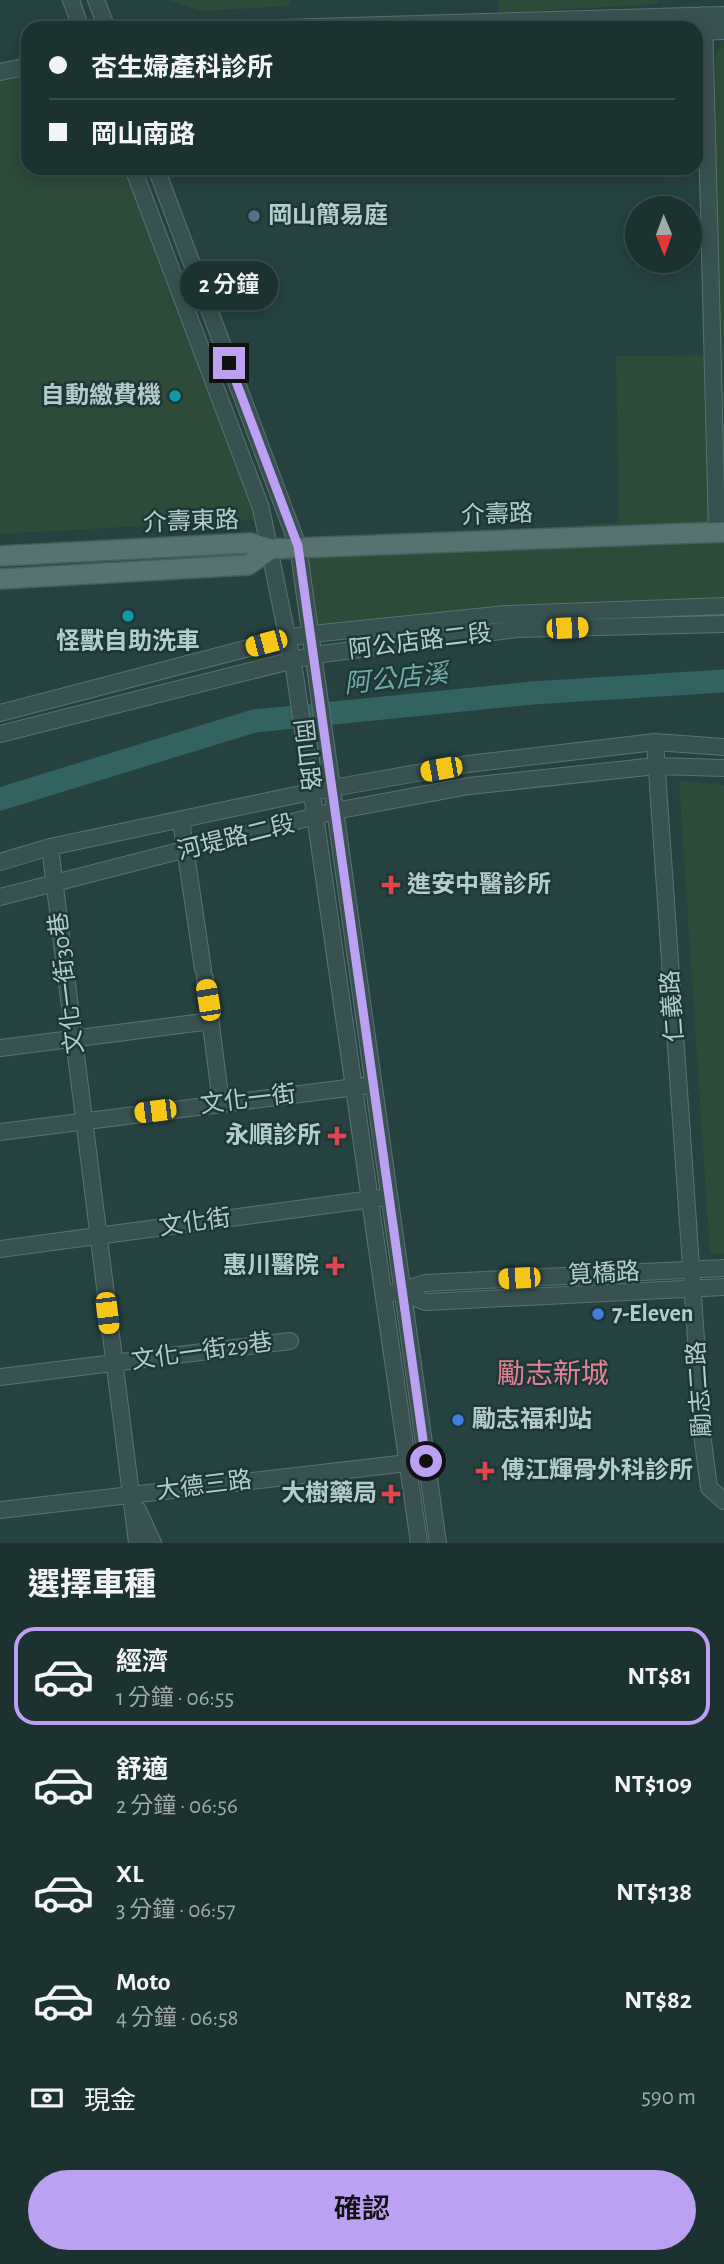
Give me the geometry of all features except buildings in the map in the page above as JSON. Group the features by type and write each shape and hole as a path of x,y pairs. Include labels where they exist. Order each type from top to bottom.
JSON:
{"main road":[{"name":"介壽路","path":"271,549 720,532"},
{"name":"介壽東路","path":"0,556 250,543 271,549"},
{"name":"介壽東路","path":"0,579 248,565 271,549"}],"street":[{"path":"71,0 78,21"},
{"path":"96,0 104,21"},
{"path":"703,26 724,15"},
{"path":"703,26 724,31"},
{"path":"703,40 719,265 720,532"},
{"path":"0,72 21,68"},
{"name":"岡山路","path":"136,175 261,508 271,549 309,769 310,793 419,1543"},
{"name":"岡山路","path":"159,175 298,546 438,1543"},
{"name":"阿公店路二段","path":"0,713 287,638 312,634 506,614 724,606"},
{"name":"阿公店路二段","path":"0,734 293,668 517,629 724,624"},
{"name":"河堤路二段","path":"0,862 50,847 310,793 468,764 655,742 724,747"},
{"name":"仁義路","path":"655,742 691,1270"},
{"name":"河堤路二段","path":"0,897 335,811 469,786 656,766 724,768"},
{"path":"181,820 221,1103"},
{"name":"文化一街30巷","path":"50,847 83,1120"},
{"path":"0,1048 211,1021"},
{"name":"文化一街","path":"0,1132 372,1085"},
{"name":"文化一街29巷","path":"83,1120 137,1543"},
{"name":"文化街","path":"0,1249 389,1197"},
{"name":"筧橋路","path":"383,1294 402,1293 425,1283 724,1268"},
{"name":"勵志二路","path":"691,1270 707,1481 709,1488 724,1501"},
{"path":"519,1278 520,1297"},
{"name":"筧橋路","path":"402,1293 426,1302 724,1287"},
{"name":"文化一街29巷","path":"113,1364 290,1341"},
{"path":"0,1377 113,1364"},
{"name":"大德三路","path":"0,1510 426,1461"},
{"path":"131,1495 153,1543"}],"green space":[{"path":"169,0 290,0 290,6 200,11"},
{"path":"499,0 657,0 658,4 499,13"},
{"path":"724,43 724,606 312,634 298,546 619,522 616,356 719,355 714,192 716,54"},
{"path":"21,70 21,175 136,175 264,519 0,534 0,76"},
{"path":"679,781 724,785 724,1253 710,1254"}],"waterway":[{"name":"阿公店溪","path":"0,799 254,721 532,693 724,681"}],"place":[{"name":"岡山簡易庭","path":"254,216"},
{"name":"自動繳費機","path":"175,396"},
{"name":"怪獸自助洗車","path":"128,616"},
{"name":"進安中醫診所","path":"391,885"},
{"name":"永順診所","path":"337,1136"},
{"name":"惠川醫院","path":"335,1266"},
{"name":"7-Eleven","path":"598,1314"},
{"name":"勵志福利站","path":"458,1420"},
{"name":"傅江輝骨外科診所","path":"485,1471"},
{"name":"大樹藥局","path":"391,1494"}],"district":[{"name":"勵志新城","path":"553,1375"}],"route":[{"path":"229,363 298,546 426,1461"}]}
